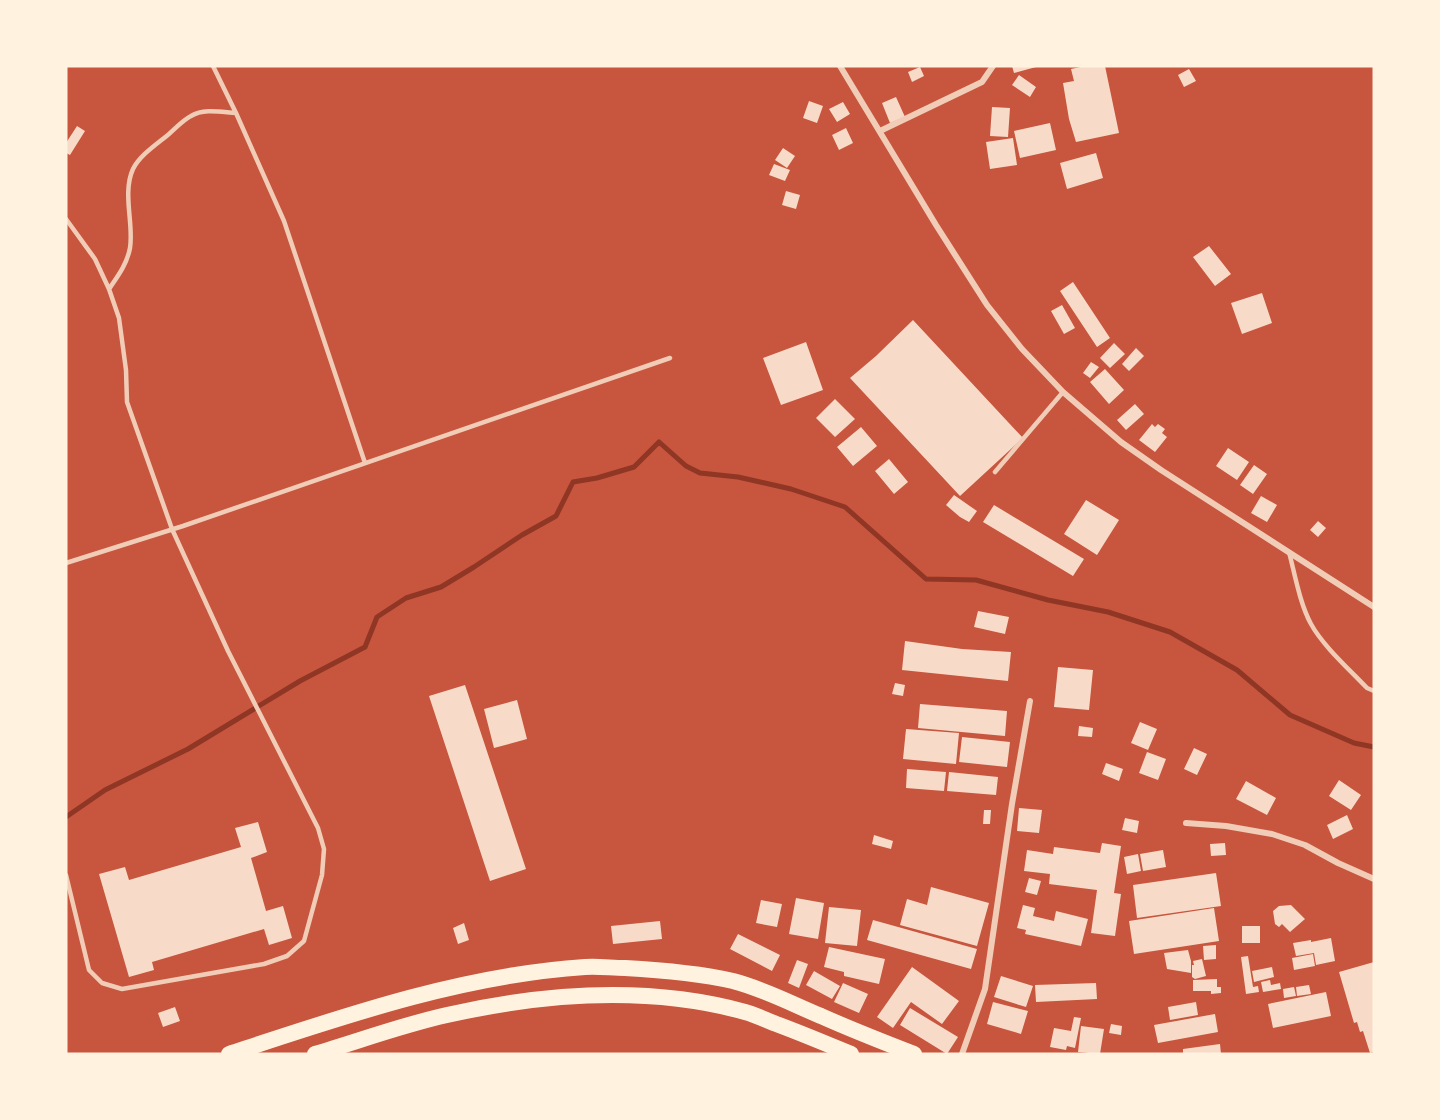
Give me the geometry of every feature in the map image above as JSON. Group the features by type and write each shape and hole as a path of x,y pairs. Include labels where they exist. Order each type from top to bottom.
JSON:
{"highway":[{"path":"229,1054 438,991 514,975 587,966 668,971 736,982 774,994 820,1016 914,1054"},
{"path":"315,1054 445,1016 518,1001 589,994 671,998 746,1012 851,1054"},
{"path":"382,1007 389,1031"}],"street":[{"path":"840,66 987,305 1022,349 1063,392 1120,442 1374,607"},
{"path":"879,131 982,82 993,66"},
{"path":"962,1054 985,989 1012,804 1030,701"},
{"path":"1186,823 1226,826 1272,834 1305,845 1374,879"}],"lane":[{"path":"213,66 284,221 365,463"},
{"path":"109,289 125,264 130,245 128,204 133,169 140,160 191,116 206,111 236,113"},
{"path":"66,219 95,259 119,318 126,370 127,402 172,529 228,651 318,828 324,849 322,875 304,941 286,956 264,964 122,989 102,983 88,970 66,875"},
{"path":"66,563 172,529 670,358"},
{"path":"995,472 1063,392"},
{"path":"1289,552 1299,592 1311,624 1330,650 1367,688 1374,692"}],"building":[{"path":"1012,66 1036,66 1036,67 1014,73"},
{"path":"1105,66 1119,133 1076,142 1069,119 1063,83 1074,81 1071,69"},
{"path":"920,67 924,76 912,82 908,72"},
{"path":"1189,69 1196,81 1184,87 1178,75"},
{"path":"1019,75 1036,87 1030,97 1012,85"},
{"path":"896,97 905,117 890,123 882,103"},
{"path":"809,101 823,106 817,123 803,118"},
{"path":"843,102 850,114 837,122 829,109"},
{"path":"992,107 1010,108 1008,137 990,136"},
{"path":"1050,123 1056,150 1020,158 1014,131"},
{"path":"77,126 85,131 70,155 66,153 66,143"},
{"path":"846,128 853,143 839,150 832,135"},
{"path":"1013,138 1017,165 990,169 986,142"},
{"path":"783,148 795,156 787,168 775,160"},
{"path":"1096,153 1103,178 1067,189 1060,163"},
{"path":"774,164 790,170 785,181 769,175"},
{"path":"786,191 800,195 796,209 782,205"},
{"path":"1209,246 1231,274 1215,286 1193,257"},
{"path":"1073,282 1110,338 1097,347 1060,291"},
{"path":"1262,293 1272,323 1242,334 1231,303"},
{"path":"1062,305 1075,328 1064,334 1051,311"},
{"path":"913,320 1023,438 960,496 850,378"},
{"path":"806,342 823,390 781,405 763,358"},
{"path":"1114,343 1125,354 1110,368 1100,358"},
{"path":"1136,348 1144,356 1129,371 1122,364"},
{"path":"1091,362 1099,367 1090,378 1083,373"},
{"path":"1105,369 1124,390 1109,404 1090,382"},
{"path":"835,399 855,419 835,437 816,418"},
{"path":"1135,404 1144,414 1126,430 1117,420"},
{"path":"1152,424 1155,427 1158,424 1165,429 1162,433 1167,437 1155,452 1139,440"},
{"path":"861,427 877,446 853,466 837,447"},
{"path":"1228,448 1249,462 1237,480 1216,466"},
{"path":"889,459 908,482 894,494 875,471"},
{"path":"1254,465 1267,474 1253,494 1240,485"},
{"path":"954,495 977,511 969,522 946,505"},
{"path":"1261,496 1277,505 1267,522 1251,513"},
{"path":"1086,500 1119,520 1097,555 1064,534"},
{"path":"994,505 1084,559 1073,576 983,522"},
{"path":"1318,521 1326,528 1318,537 1310,530"},
{"path":"978,611 1009,617 1005,634 974,627"},
{"path":"905,641 962,649 1011,652 1008,681 902,670"},
{"path":"1058,667 1093,670 1089,710 1054,707"},
{"path":"895,683 905,685 903,696 892,694"},
{"path":"465,685 526,869 490,881 429,696"},
{"path":"517,700 527,739 494,748 484,709"},
{"path":"920,704 1007,711 1005,736 918,728"},
{"path":"1140,722 1157,729 1148,750 1131,743"},
{"path":"1079,726 1093,728 1092,737 1078,736"},
{"path":"906,729 959,733 956,764 903,759"},
{"path":"962,737 1010,742 1007,767 959,762"},
{"path":"1194,748 1207,754 1197,775 1184,769"},
{"path":"1147,752 1166,759 1158,780 1139,773"},
{"path":"1106,763 1123,769 1119,781 1102,774"},
{"path":"907,769 946,772 944,791 906,788"},
{"path":"949,772 998,777 996,795 947,791"},
{"path":"1339,780 1361,795 1351,810 1329,796"},
{"path":"1246,781 1276,798 1267,815 1236,799"},
{"path":"1019,808 1042,810 1039,833 1017,831"},
{"path":"984,810 991,810 990,824 983,824"},
{"path":"1347,815 1353,829 1333,839 1327,825"},
{"path":"1125,818 1139,821 1137,833 1122,830"},
{"path":"258,822 267,852 251,858 266,911 283,906 292,938 269,945 264,929 152,962 154,970 129,977 99,874 125,867 129,880 241,847 235,828"},
{"path":"874,835 893,841 891,849 872,844"},
{"path":"1102,843 1121,846 1114,893 1121,894 1115,936 1091,933 1097,890 1049,884 1050,874 1024,871 1027,850 1053,854 1054,847 1100,853"},
{"path":"1225,843 1226,855 1211,856 1210,844"},
{"path":"1163,850 1166,867 1143,871 1140,854"},
{"path":"1138,854 1141,871 1127,874 1124,857"},
{"path":"1216,873 1221,906 1137,918 1133,885"},
{"path":"1029,878 1041,881 1037,895 1025,892"},
{"path":"931,887 989,903 977,946 900,925 907,899 927,905"},
{"path":"796,898 824,903 818,939 789,934"},
{"path":"761,900 782,904 777,927 756,923"},
{"path":"1023,905 1035,908 1033,916 1054,921 1056,911 1088,919 1081,946 1025,934 1026,930 1017,928"},
{"path":"1291,905 1305,919 1290,932 1282,924 1279,927 1275,924 1273,911 1279,906"},
{"path":"829,907 861,910 857,946 825,943"},
{"path":"1214,908 1219,941 1134,954 1129,921"},
{"path":"873,920 977,949 971,969 867,940"},
{"path":"660,921 662,939 613,944 611,926"},
{"path":"464,923 469,940 458,944 453,928"},
{"path":"1242,926 1260,926 1260,943 1242,943"},
{"path":"738,934 780,955 772,971 730,949"},
{"path":"1331,938 1335,961 1316,965 1314,953 1296,956 1293,943"},
{"path":"1216,945 1216,959 1204,960 1203,946"},
{"path":"829,947 885,959 879,984 844,976 844,972 824,967"},
{"path":"1188,950 1191,973 1167,969 1164,953"},
{"path":"1313,954 1315,966 1294,970 1292,958"},
{"path":"1248,956 1253,987 1258,986 1259,992 1246,994 1241,957"},
{"path":"1202,959 1206,976 1195,979 1192,977 1193,961"},
{"path":"797,960 808,964 799,988 788,983"},
{"path":"1374,962 1374,1052 1370,1053 1363,1031 1360,1032 1357,1022 1354,1023 1339,972"},
{"path":"912,967 959,1001 942,1024 911,1002 893,1028 877,1017"},
{"path":"1272,967 1274,977 1254,982 1252,971"},
{"path":"814,971 840,986 832,999 806,985"},
{"path":"1001,976 1033,986 1026,1007 994,997"},
{"path":"1217,979 1217,987 1221,987 1221,993 1193,991 1193,980"},
{"path":"1270,980 1271,985 1280,983 1281,989 1263,992 1261,982"},
{"path":"843,983 868,994 859,1013 834,1002"},
{"path":"1096,983 1097,999 1036,1002 1035,985"},
{"path":"1309,985 1311,994 1297,996 1296,987"},
{"path":"1294,987 1296,996 1284,998 1283,989"},
{"path":"1326,992 1331,1016 1273,1028 1268,1004"},
{"path":"993,1002 1028,1011 1021,1034 987,1024"},
{"path":"1196,1002 1198,1015 1170,1020 1168,1007"},
{"path":"175,1007 180,1021 163,1027 158,1013"},
{"path":"910,1008 958,1037 947,1054 900,1025"},
{"path":"1215,1014 1218,1032 1158,1043 1154,1025"},
{"path":"1074,1017 1081,1018 1075,1048 1067,1046 1066,1050 1050,1047 1054,1028 1071,1031"},
{"path":"1111,1024 1122,1026 1121,1035 1109,1033"},
{"path":"1081,1026 1104,1029 1100,1054 1078,1052"},
{"path":"1220,1044 1221,1054 1183,1054 1183,1049"}],"waterway":[{"path":"66,817 105,790 188,749 300,681 365,647 377,617 406,598 441,587 556,516 573,482 597,478 634,467 659,442 686,466 700,473 738,477 791,489 845,507 926,579 976,580 1048,600 1108,612 1170,632 1237,670 1290,715 1354,743 1374,747"}]}
